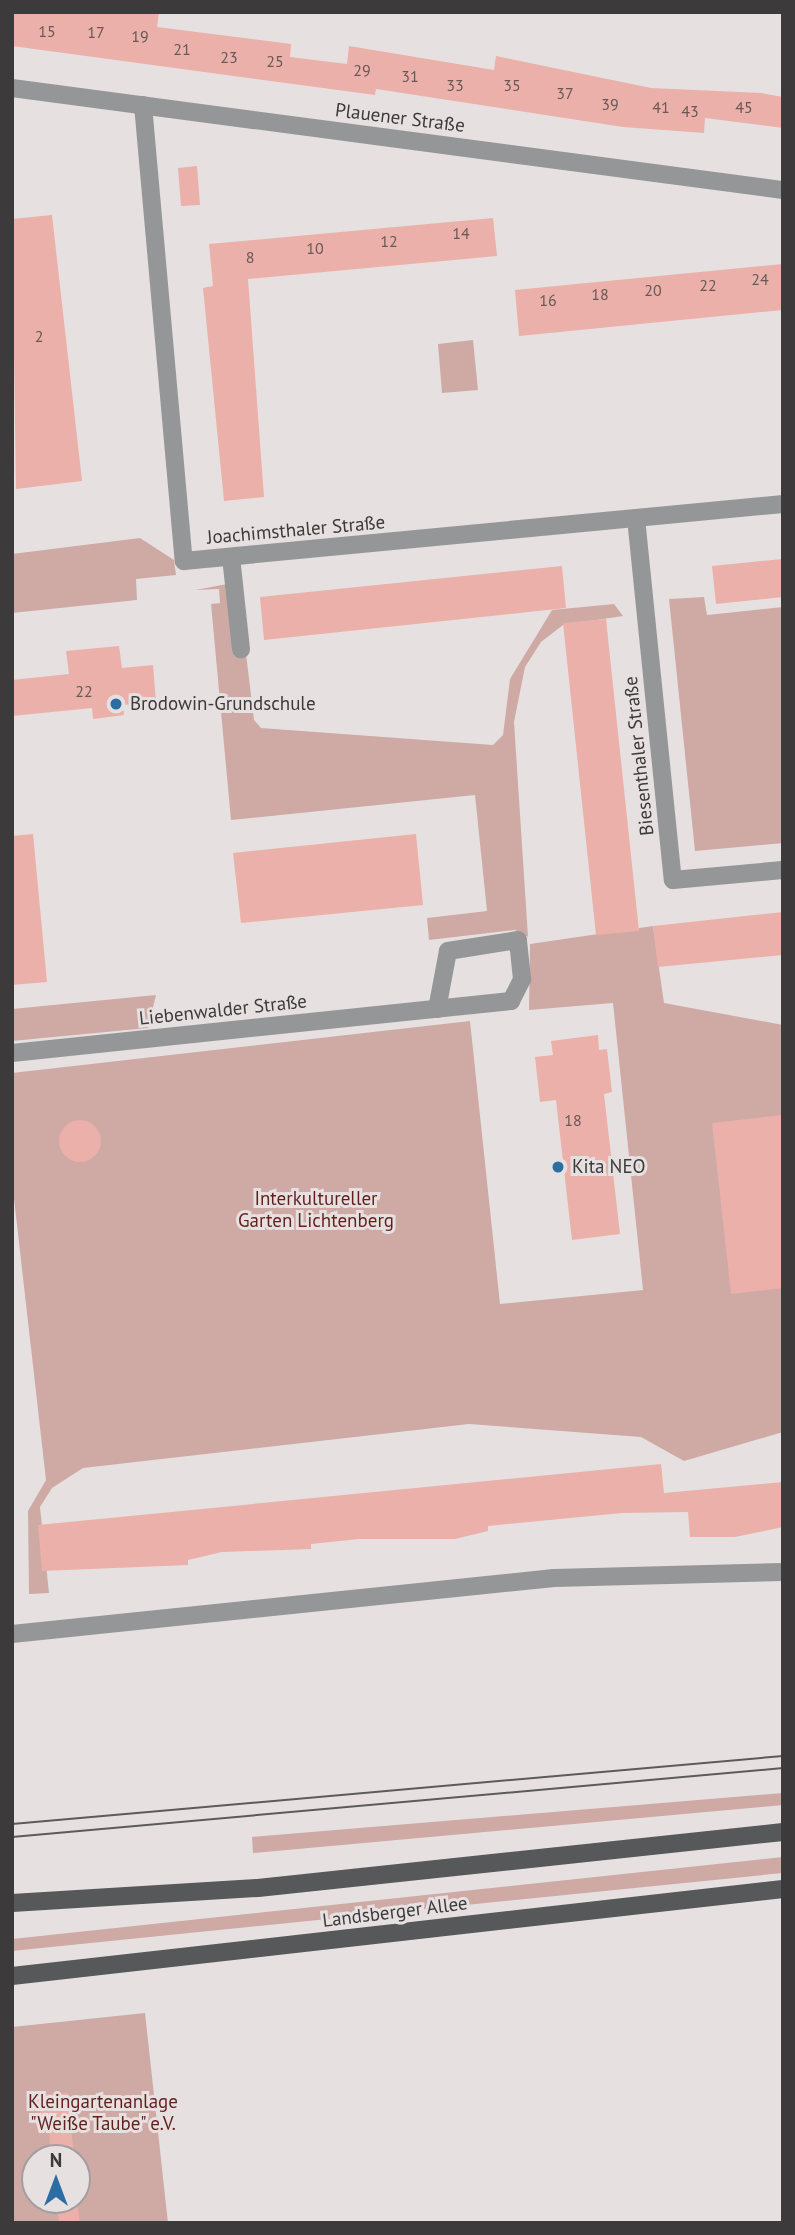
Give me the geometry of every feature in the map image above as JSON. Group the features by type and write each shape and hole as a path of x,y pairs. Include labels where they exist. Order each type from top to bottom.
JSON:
{"main road":[{"name":"Landsberger Allee","path":"12,1903 258,1888 783,1832"},
{"name":"Landsberger Allee","path":"12,1976 783,1889"}],"street":[{"name":"Plauener Straße","path":"12,88 783,190"},
{"name":"Joachimsthaler Straße","path":"144,105 184,561 783,505"},
{"name":"Biesenthaler Straße","path":"636,518 673,880 783,870"},
{"path":"231,557 241,649"},
{"name":"Liebenwalder Straße","path":"12,1053 438,1009 511,1001 522,979 518,940 448,951 438,1009"},
{"path":"12,1634 554,1578 783,1572"}],"green space":[{"path":"473,340 478,390 442,393 438,344"},
{"path":"140,538 174,560 176,575 136,579 137,600 12,613 12,554"},
{"path":"243,581 238,587 254,720 261,728 493,745 503,735 510,679 552,610 614,604 623,616 563,625 541,642 525,667 514,722 528,937 515,930 429,940 427,918 487,911 475,795 231,820 211,604 220,603 219,589 195,590"},
{"path":"704,597 707,615 783,607 783,843 695,851 669,599"},
{"name":"Interkultureller Garten Lichtenberg","path":"653,926 664,1003 783,1025 783,1432 684,1461 641,1437 469,1424 83,1468 52,1488 40,1507 49,1593 29,1594 28,1511 46,1480 12,1181 12,1073 470,1021 500,1304 643,1290 613,1003 529,1010 530,944"},
{"path":"156,995 148,1028 12,1041 12,1009"},
{"path":"783,1793 783,1805 253,1853 252,1837"},
{"path":"783,1857 783,1873 12,1951 12,1939"},
{"name":"Kleingartenanlage \"Weiße Taube\" e.V.","path":"145,2013 168,2223 12,2223 12,2027"}],"building":[{"path":"12,12 159,12 157,27 291,44 290,57 347,64 349,46 494,70 496,56 651,88 761,93 783,97 783,128 705,118 704,133 623,127 376,89 375,95 12,46"},
{"path":"197,166 200,205 181,206 178,168"},
{"path":"52,215 82,481 16,489 12,219"},
{"path":"493,218 497,256 248,279 264,497 224,501 203,288 213,286 209,244"},
{"path":"783,264 783,310 519,336 515,290"},
{"path":"783,559 783,597 716,604 712,566"},
{"path":"562,566 566,608 264,640 260,597"},
{"path":"606,619 639,931 596,935 563,623"},
{"path":"119,646 122,668 153,665 156,702 123,705 124,715 93,719 92,708 12,716 12,680 69,674 66,651"},
{"path":"33,834 47,982 12,985 12,836"},
{"path":"416,834 423,905 241,923 233,853"},
{"path":"783,912 783,955 658,967 653,926"},
{"path":"598,1035 599,1050 607,1049 612,1092 604,1094 620,1234 572,1240 556,1100 540,1102 535,1057 553,1055 551,1041"},
{"path":"783,1115 783,1288 731,1294 712,1123"},
{"path":"80,1120 95,1126 101,1141 95,1156 80,1162 65,1156 59,1141 65,1126"},
{"path":"661,1464 664,1493 783,1482 783,1527 735,1537 690,1537 688,1512 622,1513 488,1526 488,1531 455,1539 359,1539 311,1544 311,1549 222,1552 188,1560 188,1565 42,1571 38,1525"},
{"path":"68,2093 73,2144 50,2144 49,2114 40,2114 38,2095"},
{"path":"58,2214 79,2214 80,2223 59,2223"}],"tram line":[{"path":"12,1824 783,1756"},
{"path":"12,1837 783,1768"}],"place":[{"name":"Brodowin-Grundschule","path":"116,704"},
{"name":"Kita NEO","path":"558,1167"}]}
